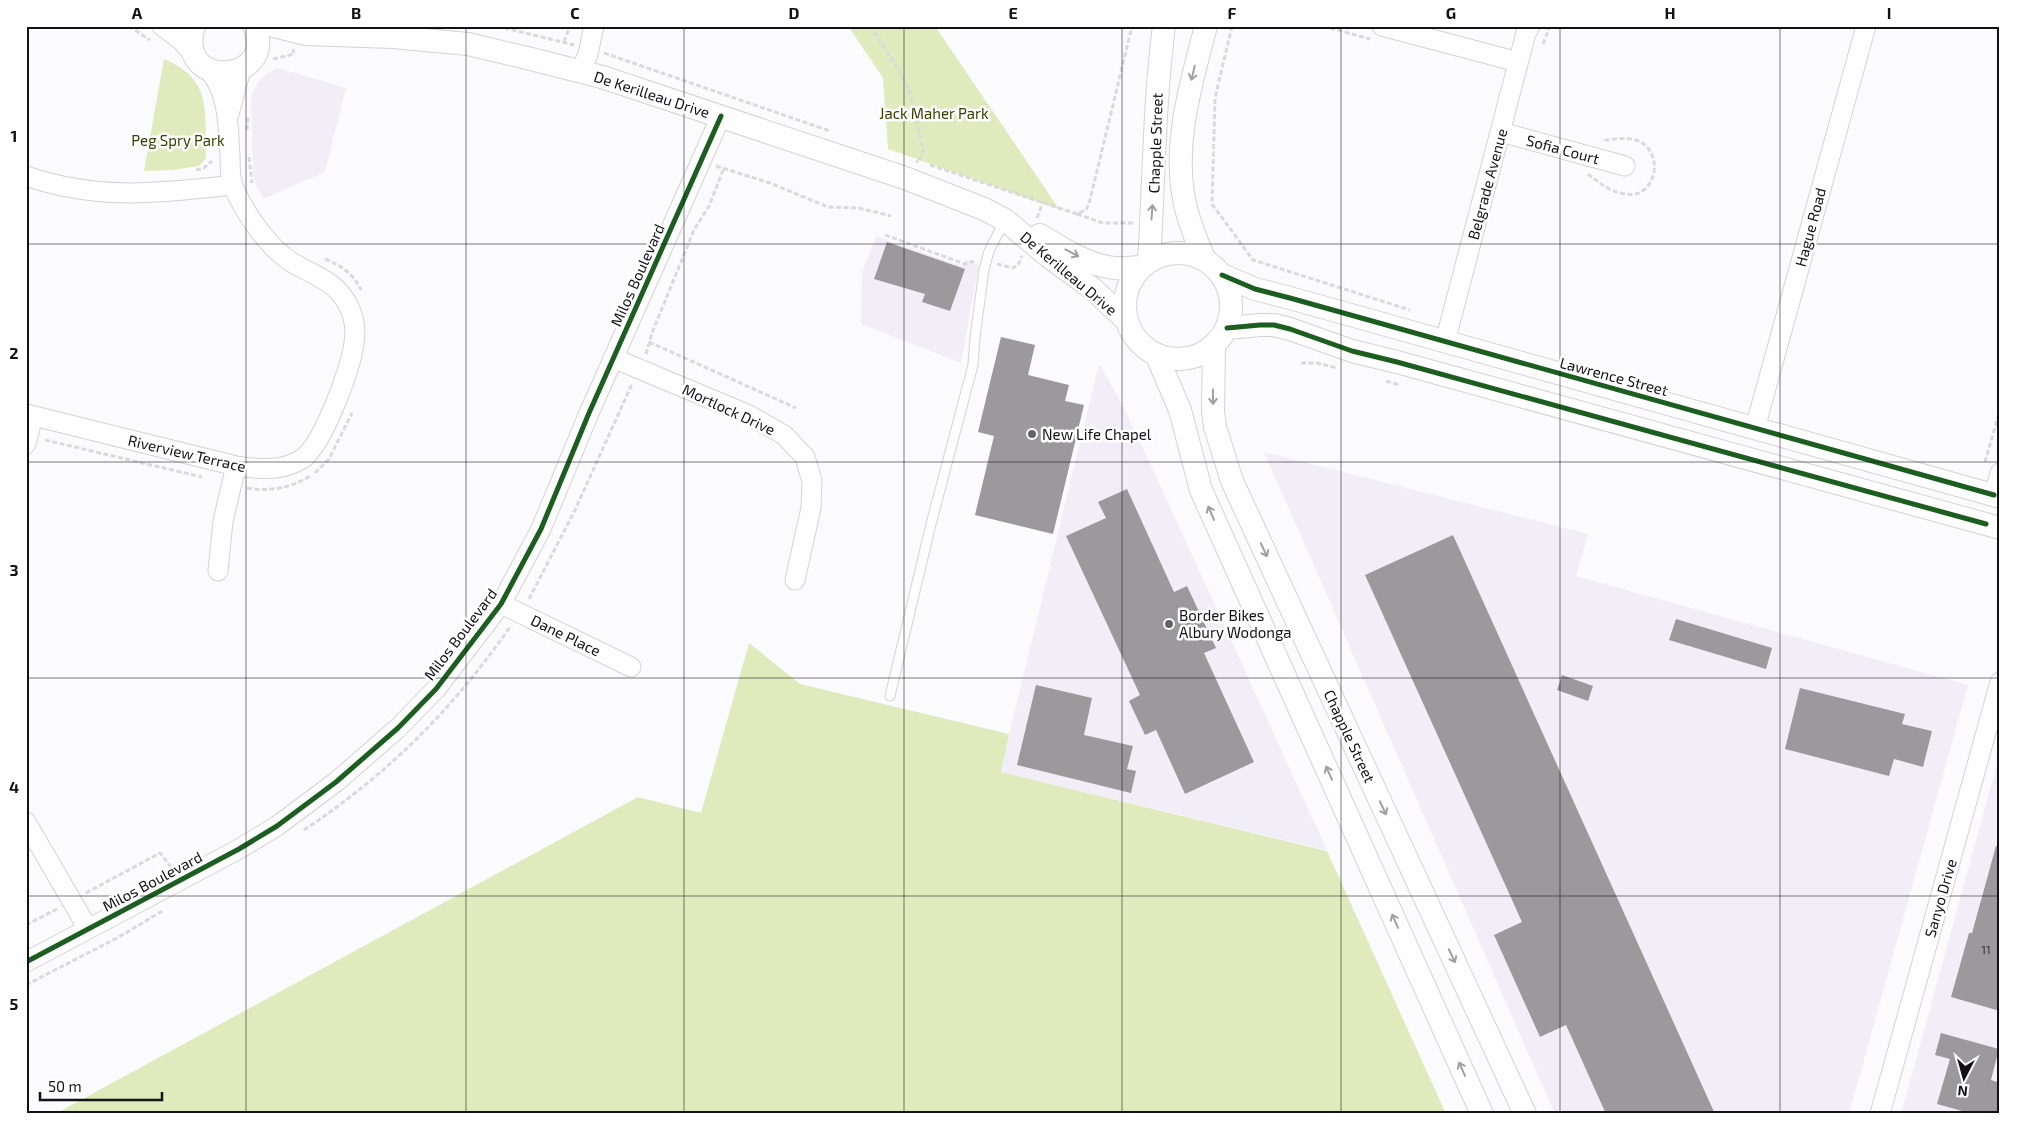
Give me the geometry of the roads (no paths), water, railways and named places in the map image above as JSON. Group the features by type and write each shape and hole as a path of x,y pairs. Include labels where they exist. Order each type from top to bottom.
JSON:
{"street":[{"path":"194,26 192,47 202,63"},
{"path":"158,34 181,40 202,63 220,73 231,73 255,62 258,39 254,26"},
{"name":"De Kerilleau Drive","path":"274,26 299,37"},
{"path":"580,72 589,48 594,26"},
{"name":"Chapple Street","path":"1145,264 1154,173 1154,122 1164,26"},
{"name":"Chapple Street","path":"1204,259 1189,222 1184,203 1182,148 1185,106 1206,26"},
{"path":"1382,26 1518,62"},
{"name":"Belgrade Avenue","path":"1445,342 1518,62 1526,33 1530,26"},
{"name":"Hague Road","path":"1756,428 1866,26"},
{"name":"De Kerilleau Drive","path":"255,62 275,44 299,37 393,32 468,44 602,77 905,178 984,209 1009,222 1033,231 1087,261 1101,266 1116,268 1145,264"},
{"name":"Riverview Terrace","path":"228,118 255,62"},
{"name":"Riverview Terrace","path":"30,415 234,475 273,470 296,462 309,453 326,425 349,366 355,341 352,315 347,303 336,287 280,253 253,222 233,185 228,118 222,90 217,80 202,63"},
{"name":"Milos Boulevard","path":"26,962 239,849 277,826 336,782 398,728 436,689 502,604 541,529 721,116"},
{"name":"Sofia Court","path":"1501,132 1625,166"},
{"path":"26,176 47,183 120,194 141,194 233,185"},
{"name":"De Kerilleau Drive","path":"1009,222 1048,256 1093,289 1127,322"},
{"path":"1190,254 1204,259 1222,275 1232,301 1231,315 1227,328 1214,348 1189,358 1172,359 1156,354 1143,346 1133,335 1127,322 1125,299 1128,288 1145,264 1162,255 1190,254"},
{"name":"Lawrence Street","path":"1222,275 1255,289 1997,496"},
{"path":"1227,328 1260,324 1290,329 1352,351 1993,526 1997,496 1991,472"},
{"path":"1438,374 1445,342"},
{"name":"Chapple Street","path":"1214,348 1213,412 1215,427 1232,481 1525,1114"},
{"path":"1156,354 1180,410 1201,490 1482,1114"},
{"name":"Mortlock Drive","path":"614,358 749,416 784,435 805,457 812,481 811,508 794,580"},
{"path":"27,440 30,415"},
{"path":"218,571 223,521 234,475"},
{"name":"Dane Place","path":"502,604 631,667"},
{"name":"Sanyo Drive","path":"1880,1114 2000,682"},
{"path":"26,822 64,905 88,929"}],"lane":[{"path":"890,696 931,524 973,365 984,270 989,251 1009,222"}],"place":[{"name":"New Life Chapel","path":"1032,434"},
{"name":"Border Bikes Albury Wodonga","path":"1169,624"}],"park label":[{"name":"Jack Maher Park","path":"934,113"},
{"name":"Peg Spry Park","path":"178,140"}]}
